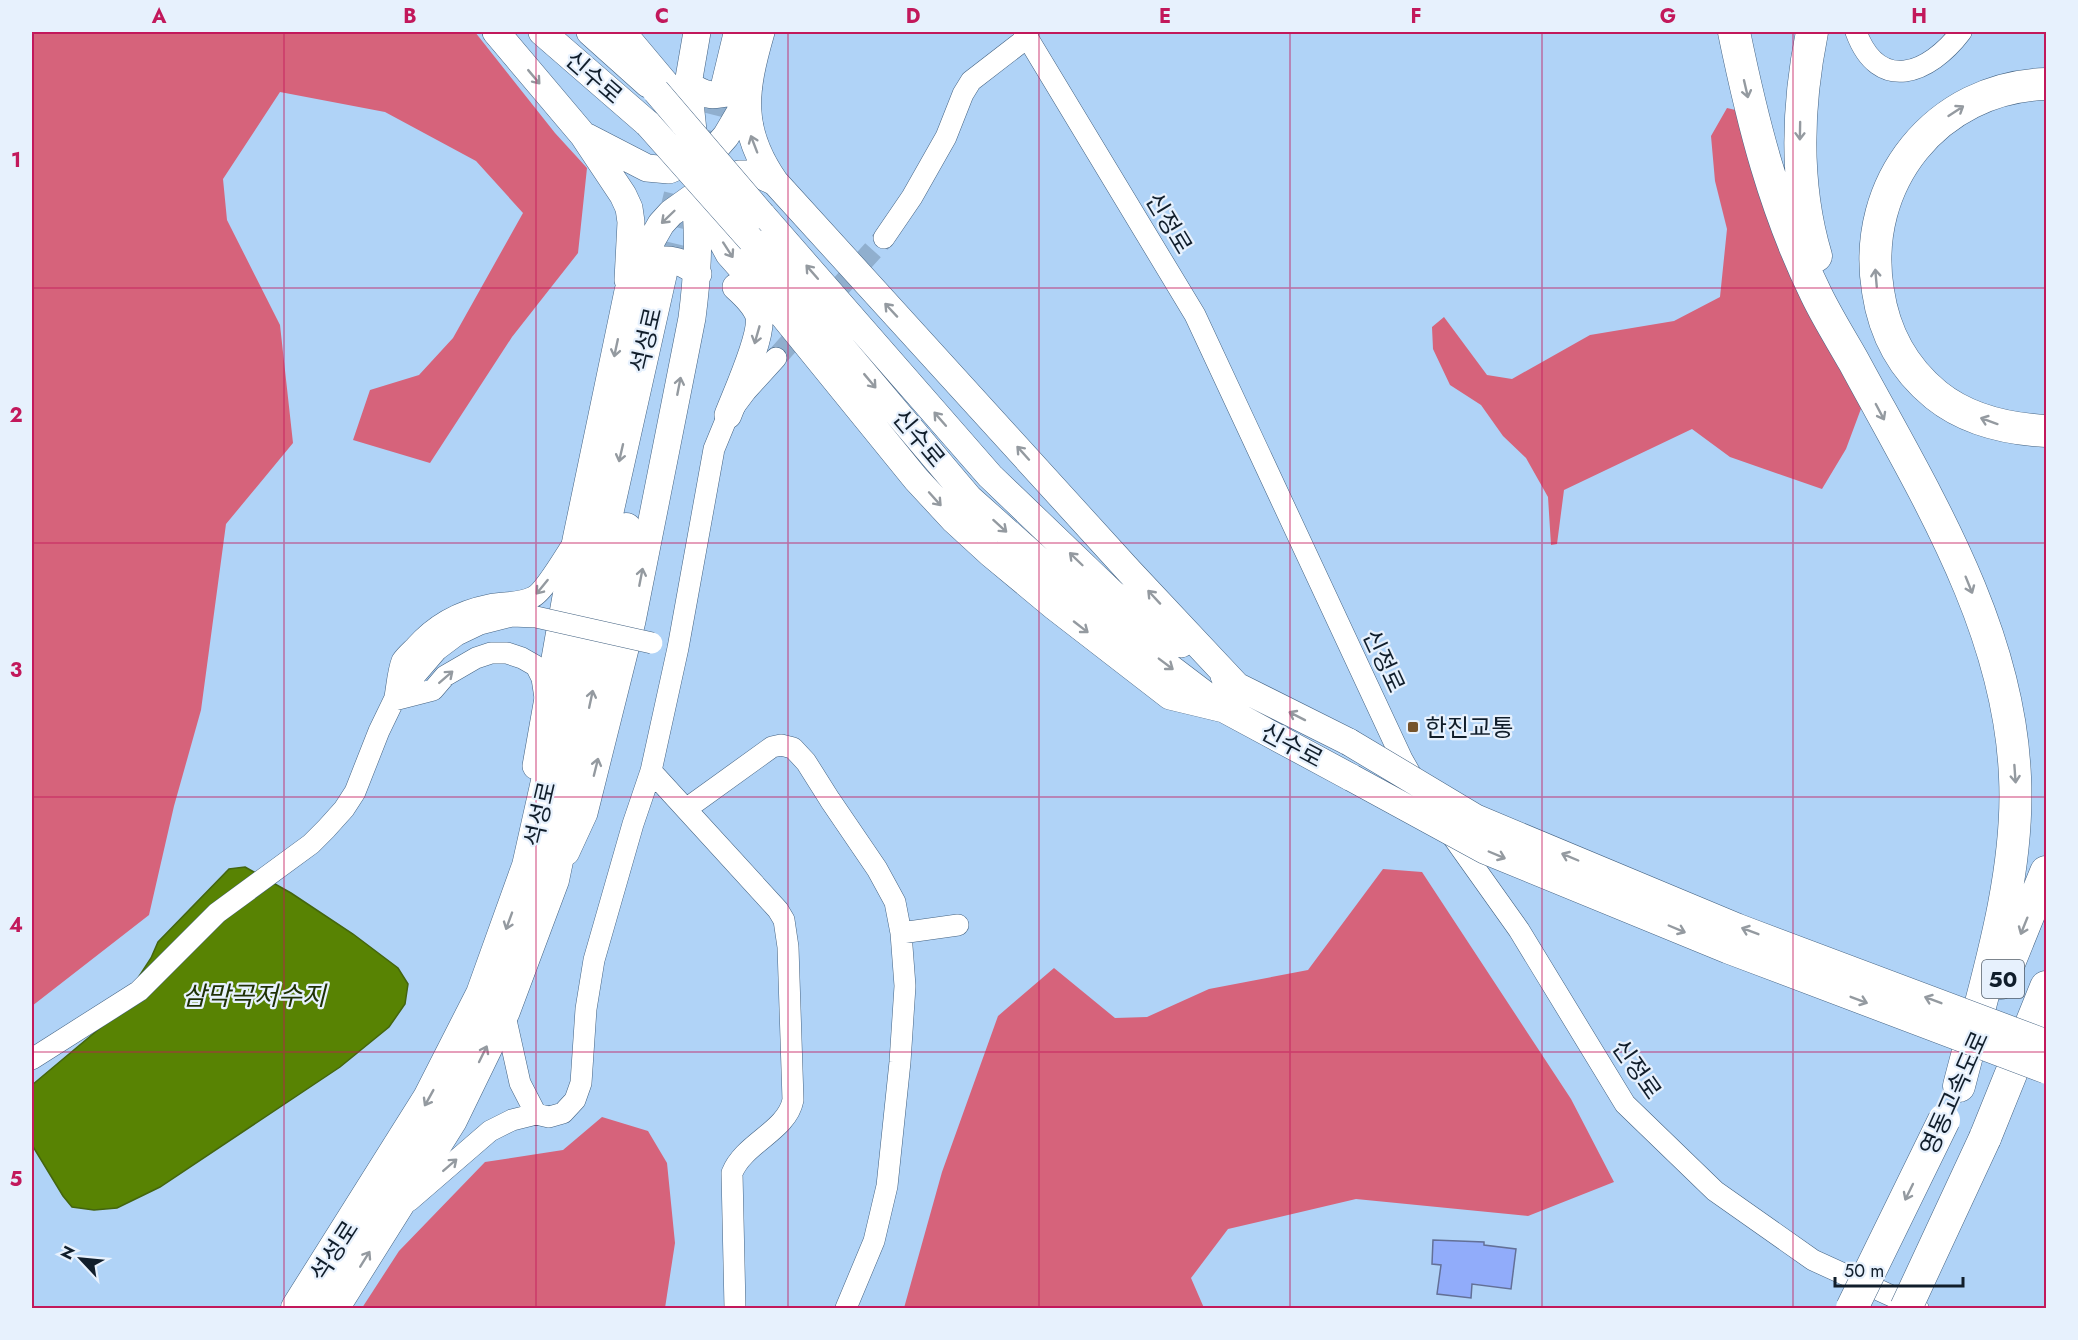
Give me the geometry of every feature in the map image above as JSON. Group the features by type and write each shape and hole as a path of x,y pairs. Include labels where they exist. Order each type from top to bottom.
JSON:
{"highway":[{"path":"717,89 718,32"},
{"path":"717,89 740,32"},
{"path":"1734,32 1759,142 1774,194 1816,294 1955,552 1988,639 2001,681 2010,728 2015,777 2014,829 2004,899 1991,960 1959,1086"},
{"path":"1812,32 1799,126 1801,180 1810,234 1827,293 1853,360"},
{"path":"2046,84 2029,84 1980,97 1946,118 1926,135 1905,160 1893,181 1884,204 1874,251 1881,312 1891,338 1920,381 1938,396 1976,417 2002,426 2046,431"},
{"name":"석성로","path":"333,1308 451,1120 504,1011 541,873 679,275"},
{"name":"영동고속도로","path":"1852,1308 1944,1120 2046,872"},
{"name":"석성로","path":"297,1308 429,1098 541,873"},
{"name":"영동고속도로","path":"1906,1308 1985,1138 2046,987"}],"main road":[{"name":"신수로","path":"542,32 648,124 751,240 969,498 1099,614 1231,697 1353,778 1484,850 1728,950 2046,1070"},
{"name":"신수로","path":"590,32 656,91 990,476 1112,594 1231,697 1349,742 1476,818 1737,927 2046,1043"},
{"path":"541,873 584,813 632,621 692,318 679,275 699,234 698,194 693,160 669,88 622,32"},
{"path":"583,135 647,168 669,170 713,151 726,136 717,89 697,32"},
{"path":"751,65 717,89 699,92 714,96 735,91 751,65 761,32"},
{"path":"496,33 583,135 615,181 629,208 631,222 627,271 628,291"},
{"path":"693,160 717,89"},
{"path":"717,89 750,134 762,164 775,183 1129,571 1231,697"},
{"path":"541,873 532,790 576,540 628,291 661,224 671,213 710,185 738,174 758,174 775,183"},
{"path":"698,194 729,254 777,308 916,479 990,554 1170,696 1231,697"},
{"path":"628,291 654,260 672,259 689,266 679,275"},
{"path":"692,318 719,288 735,286 745,287 777,308"},
{"path":"728,415 760,324 751,301 735,286"}],"street":[{"path":"1856,32 1862,47 1873,61 1885,69 1901,71 1933,61 1948,48 1960,32"},
{"path":"884,238 912,197 946,137 963,94 971,81 1026,34"},
{"name":"신정로","path":"1026,34 1195,315 1402,759 1429,803 1519,930 1625,1104 1715,1191 1813,1260 1920,1308"},
{"path":"390,1218 490,1131 512,1120 536,1114 549,1117 563,1113 575,1100 584,1057 586,1010 594,960 633,824 651,771 678,648 714,449 728,415 746,391 777,358"},
{"path":"32,1059 139,991 217,913 311,844 344,809 363,772 394,700 402,661 437,626 454,616 488,605 519,602 535,596 544,588 576,540"},
{"path":"394,700 437,650 457,635 480,624 512,616 536,617 678,648"},
{"path":"394,700 433,690 445,676 476,658 491,653 507,653 536,666 542,678 546,709"},
{"path":"686,809 772,747 781,745 794,748 807,762 877,869 895,902 901,933 904,997 900,1062 887,1186 874,1241 846,1308"},
{"path":"651,771 778,910 784,920 788,947 793,1100 791,1110 736,1163 732,1173 735,1308"},
{"path":"901,933 958,925"},
{"path":"504,1011 520,1083 536,1114"}],"shaded area":[{"path":"32,32 475,32 555,133 587,168 578,253 512,337 430,463 353,440 370,390 419,375 453,338 523,213 476,161 385,112 280,92 223,179 227,220 280,325 293,443 226,524 201,710 174,806 149,915 32,1006"},
{"path":"1727,108 1744,112 1862,406 1846,449 1822,489 1730,457 1692,429 1564,490 1557,544 1551,545 1548,497 1526,458 1503,436 1481,405 1450,385 1433,349 1432,327 1444,317 1487,375 1512,379 1590,335 1674,321 1720,297 1727,229 1715,181 1711,136"},
{"path":"1383,869 1422,872 1571,1099 1614,1182 1528,1216 1356,1199 1228,1229 1191,1278 1204,1308 904,1308 942,1172 998,1016 1054,968 1115,1018 1147,1017 1209,989 1308,970"},
{"path":"602,1117 648,1131 667,1163 675,1243 665,1308 362,1308 399,1251 485,1162 563,1150"}],"water":[{"name":"삼막곡저수지","path":"245,867 291,893 353,934 398,968 408,984 405,1004 389,1027 340,1067 160,1187 117,1208 94,1210 72,1207 32,1145 32,1085 112,1018 151,958 158,942 229,869"}],"building":[{"path":"1433,1240 1484,1242 1484,1245 1516,1249 1511,1289 1472,1284 1471,1298 1437,1294 1441,1265 1432,1264"}],"tunnel":[{"path":"708,163 727,86"},
{"path":"661,273 693,140"},
{"path":"776,358 884,238"}],"place":[{"name":"한진교통","path":"1413,727"}]}
